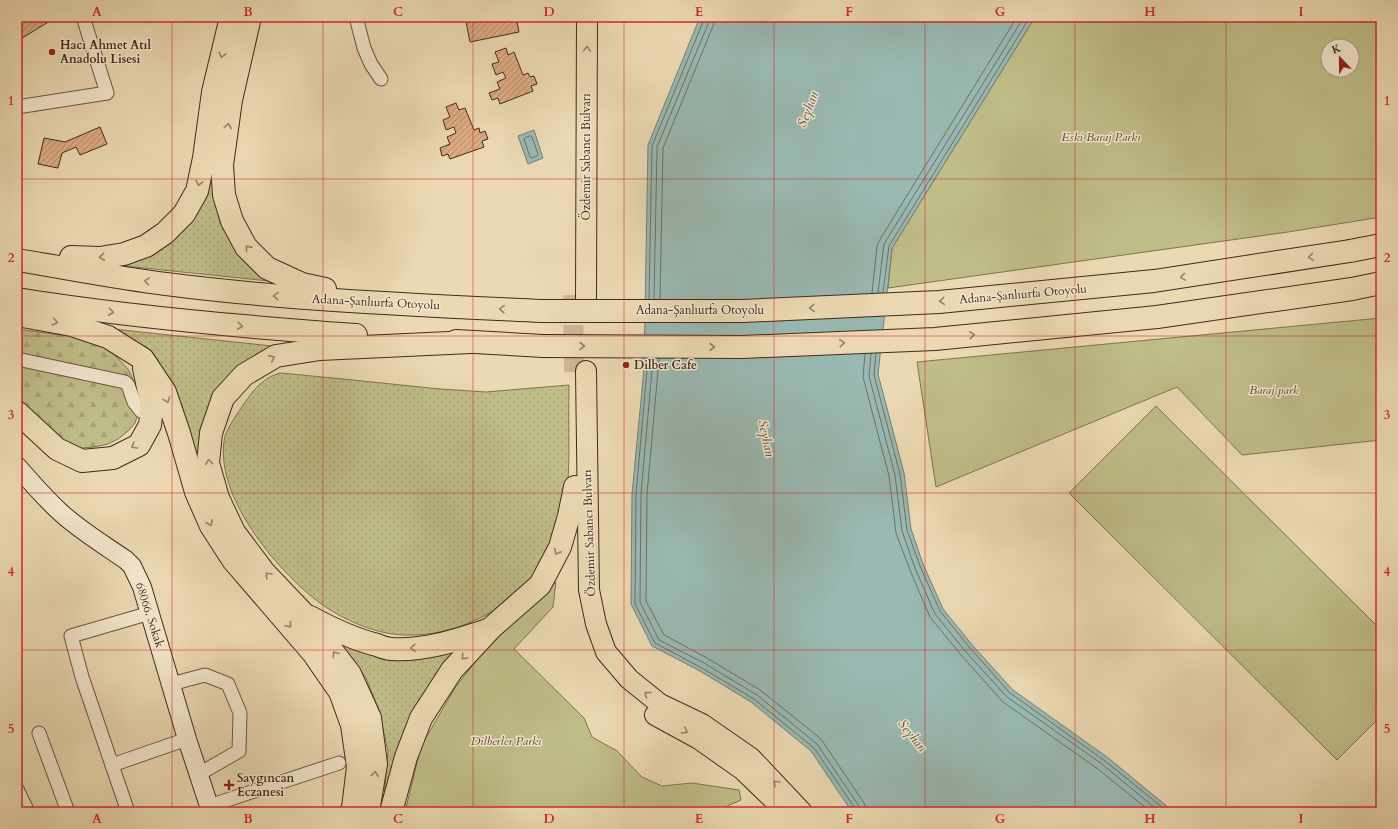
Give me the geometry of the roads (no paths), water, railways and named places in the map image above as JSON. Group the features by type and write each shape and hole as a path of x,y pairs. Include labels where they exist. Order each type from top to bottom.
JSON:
{"highway":[{"path":"17,254 100,258 124,254 146,246 165,233 184,214 197,191 204,158 214,92 231,17"},
{"path":"250,17 232,100 222,164 224,195 232,221 246,246 267,268 302,284 355,295 441,306"},
{"name":"Adana-Şanlıurfa Otoyolu","path":"17,260 166,284 267,295 541,311 743,311 939,302 1154,281 1381,245"},
{"path":"17,299 66,307 272,329 361,336 543,346 742,347 935,339 1157,317 1352,289 1381,283"},
{"path":"17,314 72,325 108,337 143,359 165,392 196,492 210,526 232,560 313,653 340,692 352,725 358,767 353,808 351,812"},
{"path":"368,812 376,764 370,718 350,674 304,614 264,572 234,532 218,498 208,463 211,433 223,398 244,375 276,356 320,349 471,342"},
{"path":"17,412 58,449 82,461 112,458 138,445 150,425 152,407 145,378 143,359"},
{"path":"391,812 406,757 421,718 452,670 491,628 540,585 560,547 575,488"},
{"path":"304,614 361,641 391,649 414,649 451,642 491,628"}],"main road":[{"name":"Özdemir Sabancı Bulvarı","path":"574,17 579,296 587,17"},
{"name":"Özdemir Sabancı Bulvarı","path":"784,812 743,770 699,739 651,713 618,688 595,657 583,627 576,591 575,488 580,372 589,590 596,624 606,652 629,679 660,704 702,724 751,758 802,812"},
{"name":"68066. Sokak","path":"17,466 59,511 132,566 142,586 187,738 210,809"}],"street":[{"path":"17,107 107,93 83,17"},
{"path":"356,17 364,48 381,79"},
{"path":"17,359 125,382 128,385 134,402 141,412"},
{"path":"128,812 82,677 71,636 150,613"},
{"path":"171,684 205,675 228,684 240,713 239,751 198,774"},
{"path":"39,732 68,812"},
{"path":"112,765 187,738"},
{"path":"210,809 339,763"},
{"path":"17,789 28,812"}],"water":[{"name":"Seyhan","path":"700,17 1035,17 892,248 878,374 904,473 911,529 923,564 943,609 973,646 1013,690 1107,757 1174,812 852,812 811,751 751,702 700,671 652,646 631,604 632,494 644,369 648,145"},
{"path":"534,130 543,158 528,164 518,136"}],"tunnel":[{"path":"573,295 574,372"}],"place":[{"name":"Hacı Ahmet Atıl Anadolu Lisesi","path":"52,52"},
{"name":"Dilber Cafe","path":"626,365"},
{"name":"Saygıncan Eczanesi","path":"229,785"}],"park label":[{"name":"Eski Baraj Parkı","path":"1101,137"},
{"name":"Baraj park","path":"1274,390"},
{"name":"Dilberler Parkı","path":"506,741"}]}
